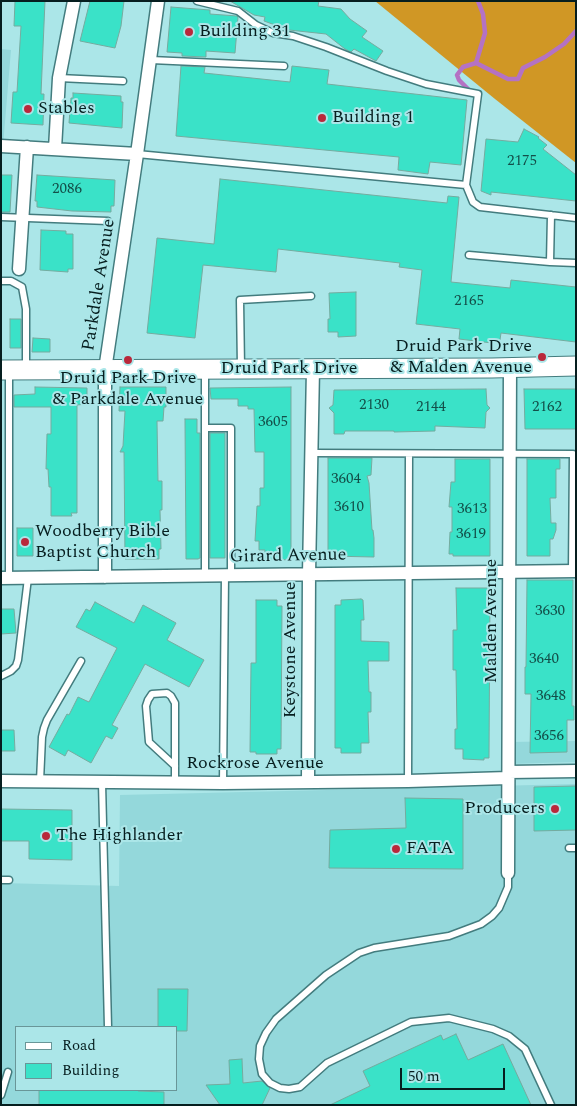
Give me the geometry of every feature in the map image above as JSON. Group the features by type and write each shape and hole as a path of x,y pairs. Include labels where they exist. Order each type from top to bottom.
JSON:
{"main road":[{"name":"Druid Park Drive","path":"12,370 510,368 576,366"}],"street":[{"path":"55,149 59,78 74,1"},
{"name":"Parkdale Avenue","path":"105,577 105,370 158,1"},
{"path":"1,146 137,154"},
{"path":"19,269 27,147"},
{"name":"Malden Avenue","path":"508,873 510,368"},
{"name":"Keystone Avenue","path":"308,782 309,574 313,369"},
{"name":"Girard Avenue","path":"5,578 574,571"},
{"name":"Rockrose Avenue","path":"1,781 223,783 408,781 576,771"}],"lane":[{"path":"197,1 238,11 256,25 274,33 292,36 326,47 426,84 478,94 466,185 473,202 480,207 576,218"},
{"path":"151,60 284,66"},
{"path":"59,78 123,81"},
{"path":"137,154 466,185"},
{"path":"550,262 552,215"},
{"path":"1,217 108,221"},
{"path":"469,256 576,263"},
{"path":"1,281 11,281 22,287 26,309 12,370 5,474 5,578"},
{"path":"241,369 240,300 310,296"},
{"path":"205,369 205,576"},
{"path":"205,428 231,428 223,783"},
{"path":"312,453 573,454 574,571"},
{"path":"408,781 409,454"},
{"path":"1,676 11,671 16,666 18,660 28,578"},
{"path":"40,781 44,728 81,661"},
{"path":"175,766 149,742 146,706 152,694 167,693 175,703 175,766 175,782"},
{"path":"102,782 108,1026"},
{"path":"508,873 508,887 499,908 481,924 449,936 374,948 359,953 326,975 276,1020 266,1032 260,1046 259,1059 262,1074 270,1083 280,1088 300,1087 327,1062 411,1022 449,1018 493,1029 509,1036 525,1049 550,1105"},
{"path":"1,880 9,880"},
{"path":"1,1095 8,1072"}],"shaded area":[{"path":"375,1 576,1 576,163 495,99"},
{"path":"1,49 11,50 3,146 1,146"},
{"path":"576,741 576,762 509,764 509,742"},
{"path":"576,784 576,1105 1,1105 1,883 119,886 120,795"}],"building":[{"path":"15,1 45,1 41,94 44,94 43,125 11,123 13,92 17,92 21,26 14,26"},
{"path":"90,1 124,1 121,26 115,48 80,41"},
{"path":"230,1 319,1 318,6 341,9 350,19 367,31 362,37 383,51 376,61 354,49 351,52 345,49 326,34 289,30 264,21 265,17 254,15"},
{"name":"Building 31","path":"171,7 210,10 210,14 237,16 235,53 206,51 206,57 182,56 182,53 167,52"},
{"name":"Building 1","path":"181,66 205,67 204,73 290,82 292,66 329,70 327,84 467,100 461,165 430,162 428,174 398,170 399,157 176,136"},
{"path":"73,93 121,96 121,102 123,102 122,128 69,123"},
{"path":"524,129 539,137 547,145 543,149 576,175 576,201 491,192 491,195 481,191 486,139 518,142"},
{"path":"1,175 12,175 10,212 1,212"},
{"path":"37,175 115,180 114,206 111,206 111,212 72,211 37,207 37,201 35,201"},
{"path":"220,179 447,203 448,196 459,197 451,282 510,288 511,280 576,287 576,342 501,333 500,340 492,339 492,343 459,339 460,329 416,324 422,270 399,267 400,263 278,249 276,272 203,265 195,338 147,333 157,238 214,244"},
{"path":"41,230 66,231 66,234 73,234 73,269 68,269 68,272 40,270"},
{"path":"356,292 356,336 338,337 338,332 328,332 328,319 330,319 329,293"},
{"path":"10,319 21,319 21,348 10,348"},
{"path":"33,338 50,339 50,352 32,352"},
{"path":"35,387 87,388 87,404 77,405 77,513 71,513 72,516 51,516 51,487 49,487 48,469 46,469 47,434 51,434 51,407 14,407 14,395 35,394"},
{"path":"120,387 166,387 166,407 164,407 163,421 157,421 158,481 162,481 162,510 160,510 161,549 159,549 159,559 125,559 124,452 120,452 123,446 125,411 119,411"},
{"path":"291,387 291,560 264,559 265,550 259,550 259,541 255,541 257,506 260,506 260,488 264,488 264,452 255,452 254,409 248,409 248,406 238,406 238,399 211,399 210,388"},
{"path":"486,389 487,405 490,408 486,412 485,428 435,426 435,431 345,431 344,434 334,434 334,413 329,408 333,405 334,390"},
{"path":"524,389 576,389 576,429 525,429"},
{"path":"185,419 197,419 197,433 200,433 200,558 198,559 186,559"},
{"path":"210,433 225,433 225,558 210,558"},
{"path":"328,458 372,458 371,475 367,476 374,538 374,557 328,556"},
{"path":"455,459 490,459 490,556 453,556 453,554 449,554 450,532 452,532 452,507 449,507 451,482 455,482"},
{"path":"527,459 560,459 560,469 556,469 556,498 550,498 551,523 556,523 556,530 553,539 550,539 550,556 527,556"},
{"name":"Woodberry Bible Baptist Church","path":"17,528 33,528 33,556 17,556"},
{"path":"527,580 573,580 572,706 574,706 574,720 567,720 567,752 530,753 531,694 525,694"},
{"path":"456,588 490,588 489,758 484,758 484,760 463,759 463,749 455,749 455,729 457,729 456,670 453,670 453,630 457,630"},
{"path":"256,600 277,600 277,606 282,606 281,749 277,749 277,754 256,754 256,752 250,752 251,663 256,663"},
{"path":"341,600 363,600 364,620 361,620 361,641 389,642 389,661 368,661 369,692 371,692 371,712 368,712 369,743 361,743 361,753 341,753 341,748 335,748 335,605 341,605"},
{"path":"95,602 134,623 143,605 176,623 167,640 204,660 189,687 145,664 112,725 118,728 112,739 106,736 91,763 68,750 65,756 49,747 78,697 89,702 117,648 76,627 86,609 90,611"},
{"path":"1,609 14,609 16,633 1,634"},
{"path":"1,730 14,730 15,751 1,751"},
{"name":"Producers","path":"576,786 576,830 534,831 534,787"},
{"name":"FATA","path":"405,798 463,799 463,869 329,868 330,830 406,828"},
{"name":"The Highlander","path":"1,809 72,810 72,860 29,859 29,841 1,841"},
{"path":"158,989 188,989 187,1031 178,1031 178,1026 158,1026"},
{"path":"456,1034 468,1060 503,1044 531,1105 330,1105 370,1086 363,1071 441,1035 443,1040"},
{"path":"242,1059 243,1083 262,1081 270,1088 262,1105 220,1105 206,1085 230,1084 229,1060"},
{"path":"39,1091 164,1092 164,1105 39,1105"}],"waterway":[{"path":"476,63 485,33 483,14 478,1"},
{"path":"471,92 459,80 457,75 463,67 476,63 508,79 518,79 523,68 545,57 564,44 576,31"}],"place":[{"name":"Building 31","path":"189,32"},
{"name":"Stables","path":"28,109"},
{"name":"Building 1","path":"322,118"},
{"name":"Druid Park Drive & Malden Avenue","path":"542,357"},
{"name":"Druid Park Drive & Parkdale Avenue","path":"128,360"},
{"name":"Woodberry Bible Baptist Church","path":"25,542"},
{"name":"Producers","path":"555,809"},
{"name":"The Highlander","path":"46,836"},
{"name":"FATA","path":"396,849"}]}
